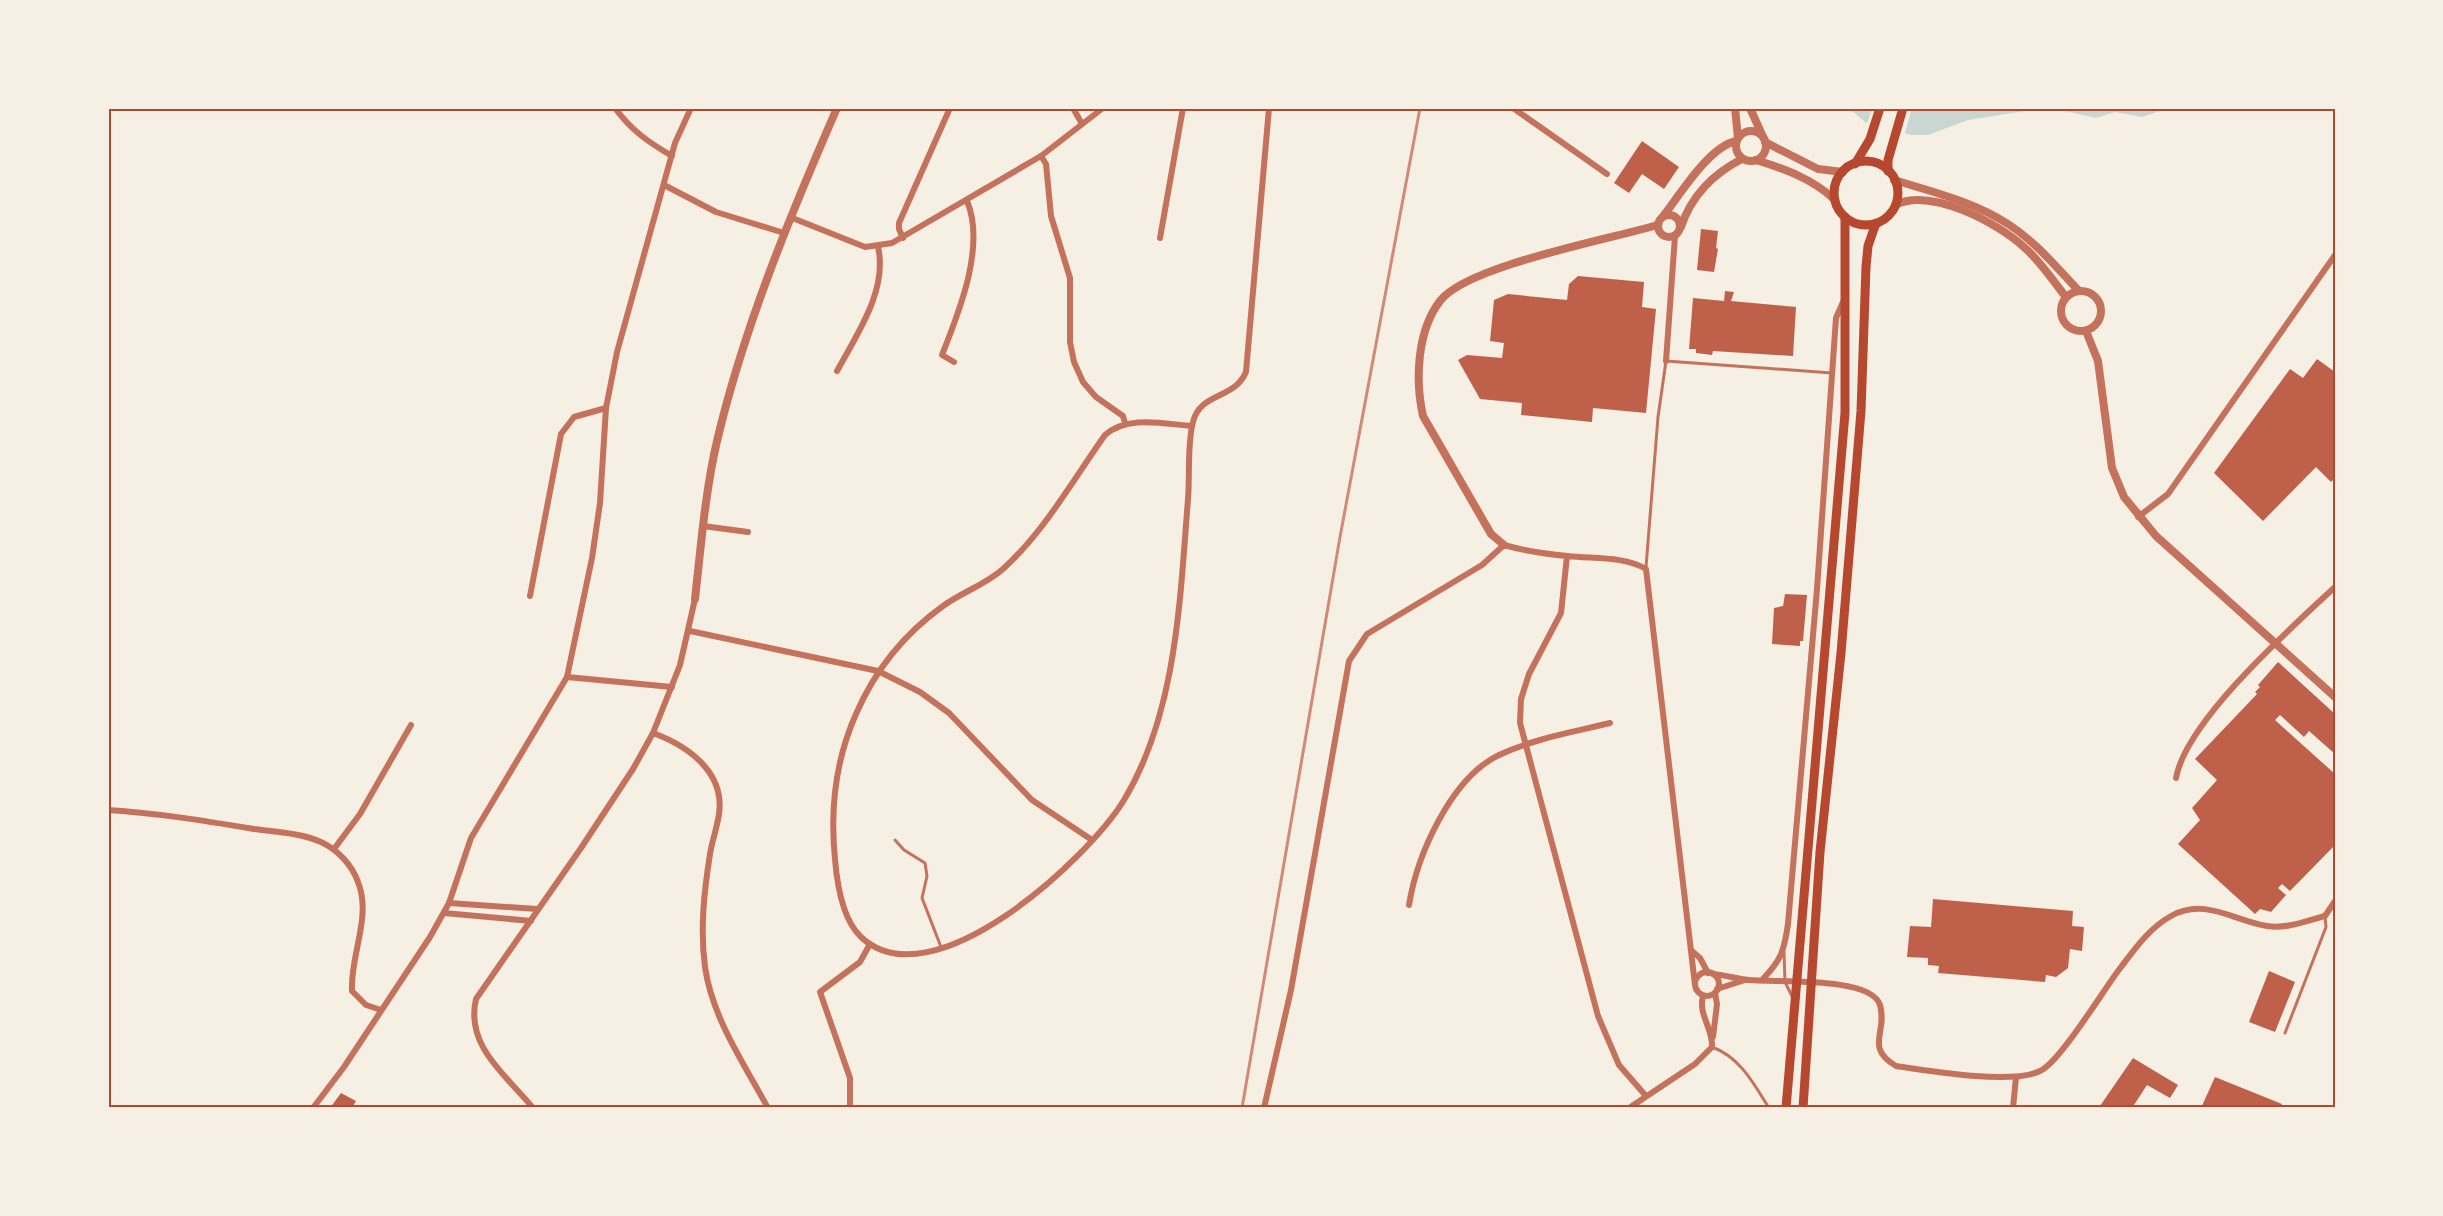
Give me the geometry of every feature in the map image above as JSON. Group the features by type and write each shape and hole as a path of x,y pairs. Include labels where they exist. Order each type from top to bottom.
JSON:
{"main road":[{"path":"1786,1108 1845,413 1845,217 1835,200 1836,185 1843,172 1855,164 1870,138 1880,108"},
{"path":"1888,171 1892,144 1903,108"},
{"path":"1845,217 1860,224 1876,223 1889,215 1898,194 1894,180 1888,171 1873,163 1855,164"},
{"path":"1803,1108 1814,983 1820,852 1841,653 1861,411 1866,267 1868,246 1876,223"}],"street":[{"path":"615,108 628,127 642,139 672,156"},
{"path":"313,1108 444,913 471,838 567,677 594,547 600,503 606,408 617,352 672,156 691,108"},
{"path":"533,1108 480,1045 472,1019 476,999 588,838 653,733 672,687 690,631 715,453 731,390 783,233 837,108"},
{"path":"903,238 898,229 899,223 950,108"},
{"path":"1073,108 1082,124"},
{"path":"790,217 849,243 878,247 903,238 1041,156 1103,108"},
{"path":"1160,238 1183,108"},
{"path":"1192,426 1125,423 1113,428 1105,435 1020,552 985,583 944,605 921,623 878,671 856,715 841,759 834,800 832,838 836,877 844,905 855,929 870,944 895,954 912,955 941,948 1000,920 1020,906 1092,840 1123,801 1143,762 1157,723 1175,632 1191,463 1192,426 1198,409 1205,402 1236,388 1246,372 1269,108"},
{"path":"1513,108 1606,174"},
{"path":"1735,108 1736,151 1742,159"},
{"path":"1750,108 1764,140 1764,153 1756,160"},
{"path":"1703,996 1698,993 1690,960 1692,951 1654,654 1646,569 1636,564 1615,560 1522,550 1504,545 1491,534 1423,416 1419,398 1420,362 1429,322 1440,301 1468,279 1658,225 1707,160 1728,143 1752,131 1764,140 1818,169 1843,172"},
{"path":"1041,156 1046,164 1051,216 1070,278 1070,342 1074,363 1083,382 1096,397 1123,417 1125,423"},
{"path":"1666,361 1675,236 1699,194 1713,178 1742,159 1756,160 1782,168 1815,184 1835,200"},
{"path":"1894,180 1980,208 2008,224 2042,251 2079,291 2092,294 2097,298 2102,311 2097,324 2086,331 2073,330 2064,321 2061,309 2066,297 2079,291"},
{"path":"664,185 716,212 783,233"},
{"path":"1895,205 1912,200 1934,202 1992,224 2027,249 2066,297"},
{"path":"954,362 942,355 956,318 969,269 973,221 967,201"},
{"path":"1665,215 1676,217 1680,227"},
{"path":"1658,225 1663,236 1675,236"},
{"path":"837,371 862,325 876,289 882,265 878,247"},
{"path":"2138,517 2168,494 2335,255"},
{"path":"1762,980 1779,963 1784,950 1808,697 1836,318 1844,299"},
{"path":"2086,331 2098,361 2112,468 2118,487 2138,517 2156,536 2335,697"},
{"path":"530,596 561,434 574,417 606,408"},
{"path":"703,526 748,532"},
{"path":"1264,1108 1291,990 1349,661 1367,634 1482,565 1504,545"},
{"path":"1567,556 1561,613 1529,674 1521,699 1520,717 1524,745 1598,1016 1619,1065 1646,1096"},
{"path":"2176,778 2179,763 2226,698 2276,642 2335,587"},
{"path":"690,631 878,671 920,692 949,713 1032,800 1092,840"},
{"path":"567,677 672,687"},
{"path":"1409,905 1419,861 1454,797 1472,773 1497,756 1524,745 1610,723"},
{"path":"334,849 360,814 411,725"},
{"path":"653,733 696,757 714,777 719,793 720,813 703,902 705,968 720,1015 768,1108"},
{"path":"108,810 301,836 334,849 351,868 359,883 361,896 361,923 351,978 352,991 366,1005 381,1010"},
{"path":"1695,984 1697,977 1710,974 1747,980 1814,983 1858,988 1876,998 1881,1012 1878,1047 1881,1056 1896,1066 2016,1077 2042,1071 2070,1041 2146,934 2179,912 2206,909 2223,911 2250,922 2278,927 2325,916 2335,901"},
{"path":"449,903 537,909"},
{"path":"444,913 531,921"},
{"path":"850,1108 852,1097 850,1078 820,992 860,962 870,944"},
{"path":"1629,1108 1695,1064 1713,1047 1718,981 1692,951"},
{"path":"1703,996 1747,980"},
{"path":"1703,996 1700,1007 1713,1038"},
{"path":"2013,1108 2016,1077"}],"lane":[{"path":"1646,569 1658,417 1666,361 1832,373"},
{"path":"895,840 904,850 925,863 927,876 922,898 941,948"},
{"path":"2285,1033 2326,927 2325,916"},
{"path":"1784,950 1785,982 1794,1000"},
{"path":"1713,1047 1725,1052 1739,1064 1768,1108"}],"shaded area":[{"path":"1849,108 2169,108 2142,117 2115,112 2096,118 2056,109 2025,111 1968,120 1928,135 1911,135 1865,122"}],"pier":[{"path":"1872,108 1912,108 1904,136 1867,125"}],"building":[{"path":"1642,141 1679,167 1664,189 1642,174 1629,193 1614,183"},
{"path":"1701,229 1718,231 1714,272 1697,270"},
{"path":"1578,276 1644,282 1642,307 1656,309 1646,413 1593,408 1592,422 1521,415 1522,403 1480,399 1458,360 1467,355 1502,358 1504,343 1490,341 1494,300 1508,294 1567,300 1569,284"},
{"path":"1725,291 1734,292 1731,301 1796,307 1793,356 1713,351 1712,355 1696,353 1696,349 1689,349 1693,298 1724,301"},
{"path":"2317,359 2335,372 2335,478 2331,482 2316,467 2263,521 2214,473 2290,369 2303,378"},
{"path":"1785,594 1807,595 1803,641 1800,641 1800,646 1772,644 1774,608 1783,606"},
{"path":"2278,662 2335,714 2335,754 2309,731 2304,737 2280,715 2275,720 2335,774 2335,845 2290,891 2282,884 2278,888 2286,895 2271,912 2260,909 2255,914 2178,844 2200,820 2192,808 2217,780 2195,759 2257,694 2255,692 2260,687 2258,685"},
{"path":"1933,899 2073,911 2072,926 2084,927 2082,951 2070,949 2068,968 2056,977 2046,975 2045,982 1938,973 1939,966 1928,965 1928,958 1907,957 1910,926 1931,927"},
{"path":"2269,971 2295,982 2275,1032 2249,1022"},
{"path":"2133,1058 2178,1085 2170,1098 2147,1085 2132,1108 2102,1108 2100,1106"},
{"path":"2215,1077 2282,1104 2280,1108 2201,1108"},
{"path":"341,1093 356,1101 352,1108 330,1108"}],"railway":[{"path":"1242,1108 1340,537 1420,108"}]}
